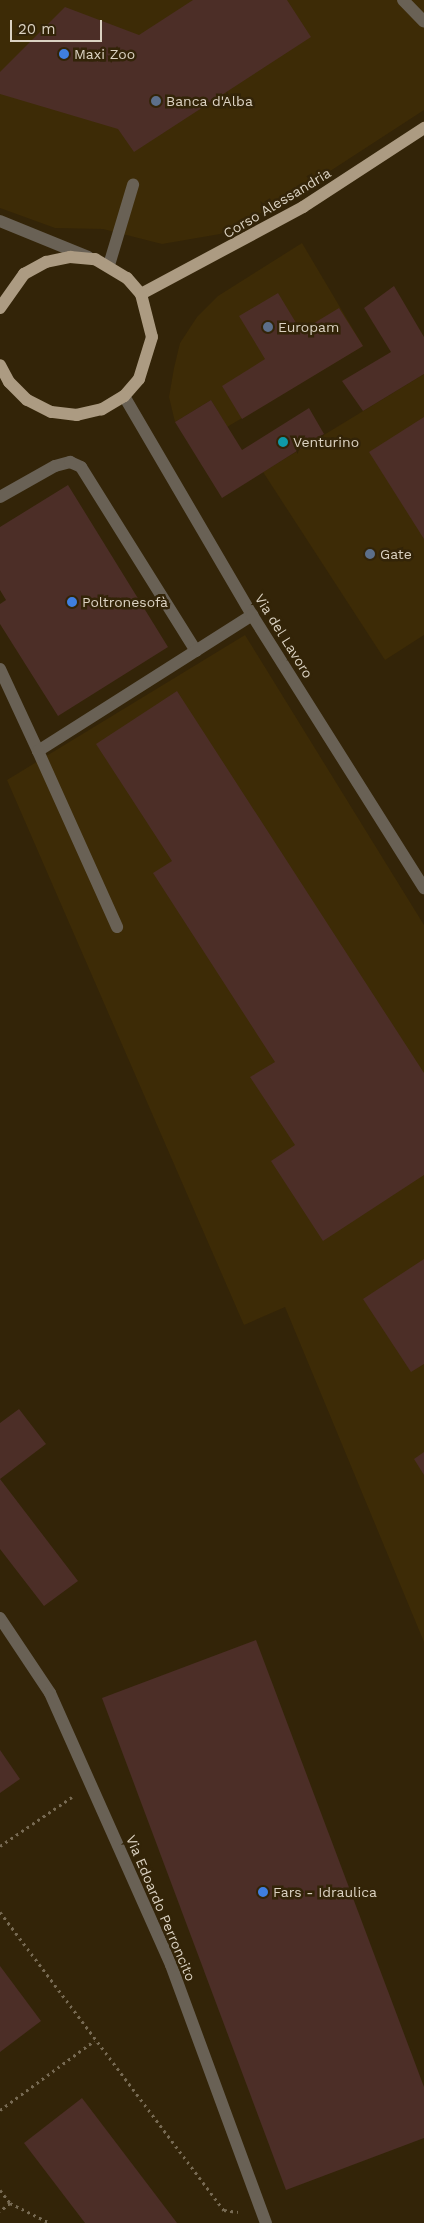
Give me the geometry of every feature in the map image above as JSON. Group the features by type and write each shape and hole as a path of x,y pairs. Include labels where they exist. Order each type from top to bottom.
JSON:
{"main road":[{"name":"Corso Alessandria","path":"141,294 303,206 424,128"},
{"path":"0,308 24,274 46,262 70,257 95,259 109,265 141,294 150,315 149,359 124,396 102,409 77,415 43,408 4,386 0,365"}],"street":[{"path":"403,0 424,22"},
{"path":"109,265 133,185"},
{"path":"0,220 95,259"},
{"name":"Via del Lavoro","path":"124,396 252,614 424,888"},
{"path":"0,497 55,466 70,462 81,467 196,651"},
{"path":"38,751 252,614"},
{"path":"0,669 116,927"},
{"name":"Via Edoardo Perroncito","path":"0,1618 50,1693 171,1965 264,2219"}],"path":[{"path":"0,1846 91,1785"},
{"path":"0,1912 94,2042 224,2210 264,2219"},
{"path":"0,2110 94,2042"},
{"path":"0,2190 10,2203 50,2223"},
{"path":"0,2211 10,2203"}],"shaded area":[{"path":"0,0 424,0 424,110 284,201 220,234 162,244 103,229 55,228 0,208"},
{"path":"302,243 363,346 227,427 211,400 175,422 169,397 174,368 180,343 197,317 218,296"},
{"name":"Gate","path":"424,374 424,635 385,660 263,472"},
{"path":"245,635 424,925 424,1642 285,1307 244,1325 7,780"}],"building":[{"name":"Banca d'Alba","path":"193,0 287,0 311,37 134,152 118,129 0,94 0,72 65,7 139,35"},
{"path":"394,286 424,337 424,374 363,411 342,381 391,352 364,308"},
{"path":"278,293 301,331 339,308 363,346 242,419 222,386 265,359 239,316"},
{"name":"Venturino","path":"211,400 242,450 309,408 324,434 222,498 175,422"},
{"path":"424,417 424,539 369,452"},
{"name":"Poltronesofà","path":"68,485 168,647 58,716 0,624 0,604 6,600 0,590 0,527"},
{"path":"177,691 424,1073 424,1175 323,1241 271,1161 295,1145 250,1077 275,1062 153,873 172,861 96,744"},
{"path":"424,1259 424,1364 411,1372 363,1299"},
{"path":"19,1409 46,1444 0,1479 0,1423"},
{"path":"424,1452 424,1475 414,1459"},
{"path":"0,1479 78,1581 44,1606 0,1549"},
{"name":"Fars - Idraulica","path":"256,1640 424,2087 424,2138 286,2190 102,1698"},
{"path":"0,1750 20,1779 0,1793"},
{"path":"0,1966 41,2021 0,2052"},
{"path":"82,2098 177,2223 85,2223 24,2143"}],"place":[{"name":"Maxi Zoo","path":"64,54"},
{"name":"Banca d'Alba","path":"156,101"},
{"name":"Europam","path":"268,327"},
{"name":"Venturino","path":"283,442"},
{"name":"Gate","path":"370,554"},
{"name":"Poltronesofà","path":"72,602"},
{"name":"Fars - Idraulica","path":"263,1892"}]}
